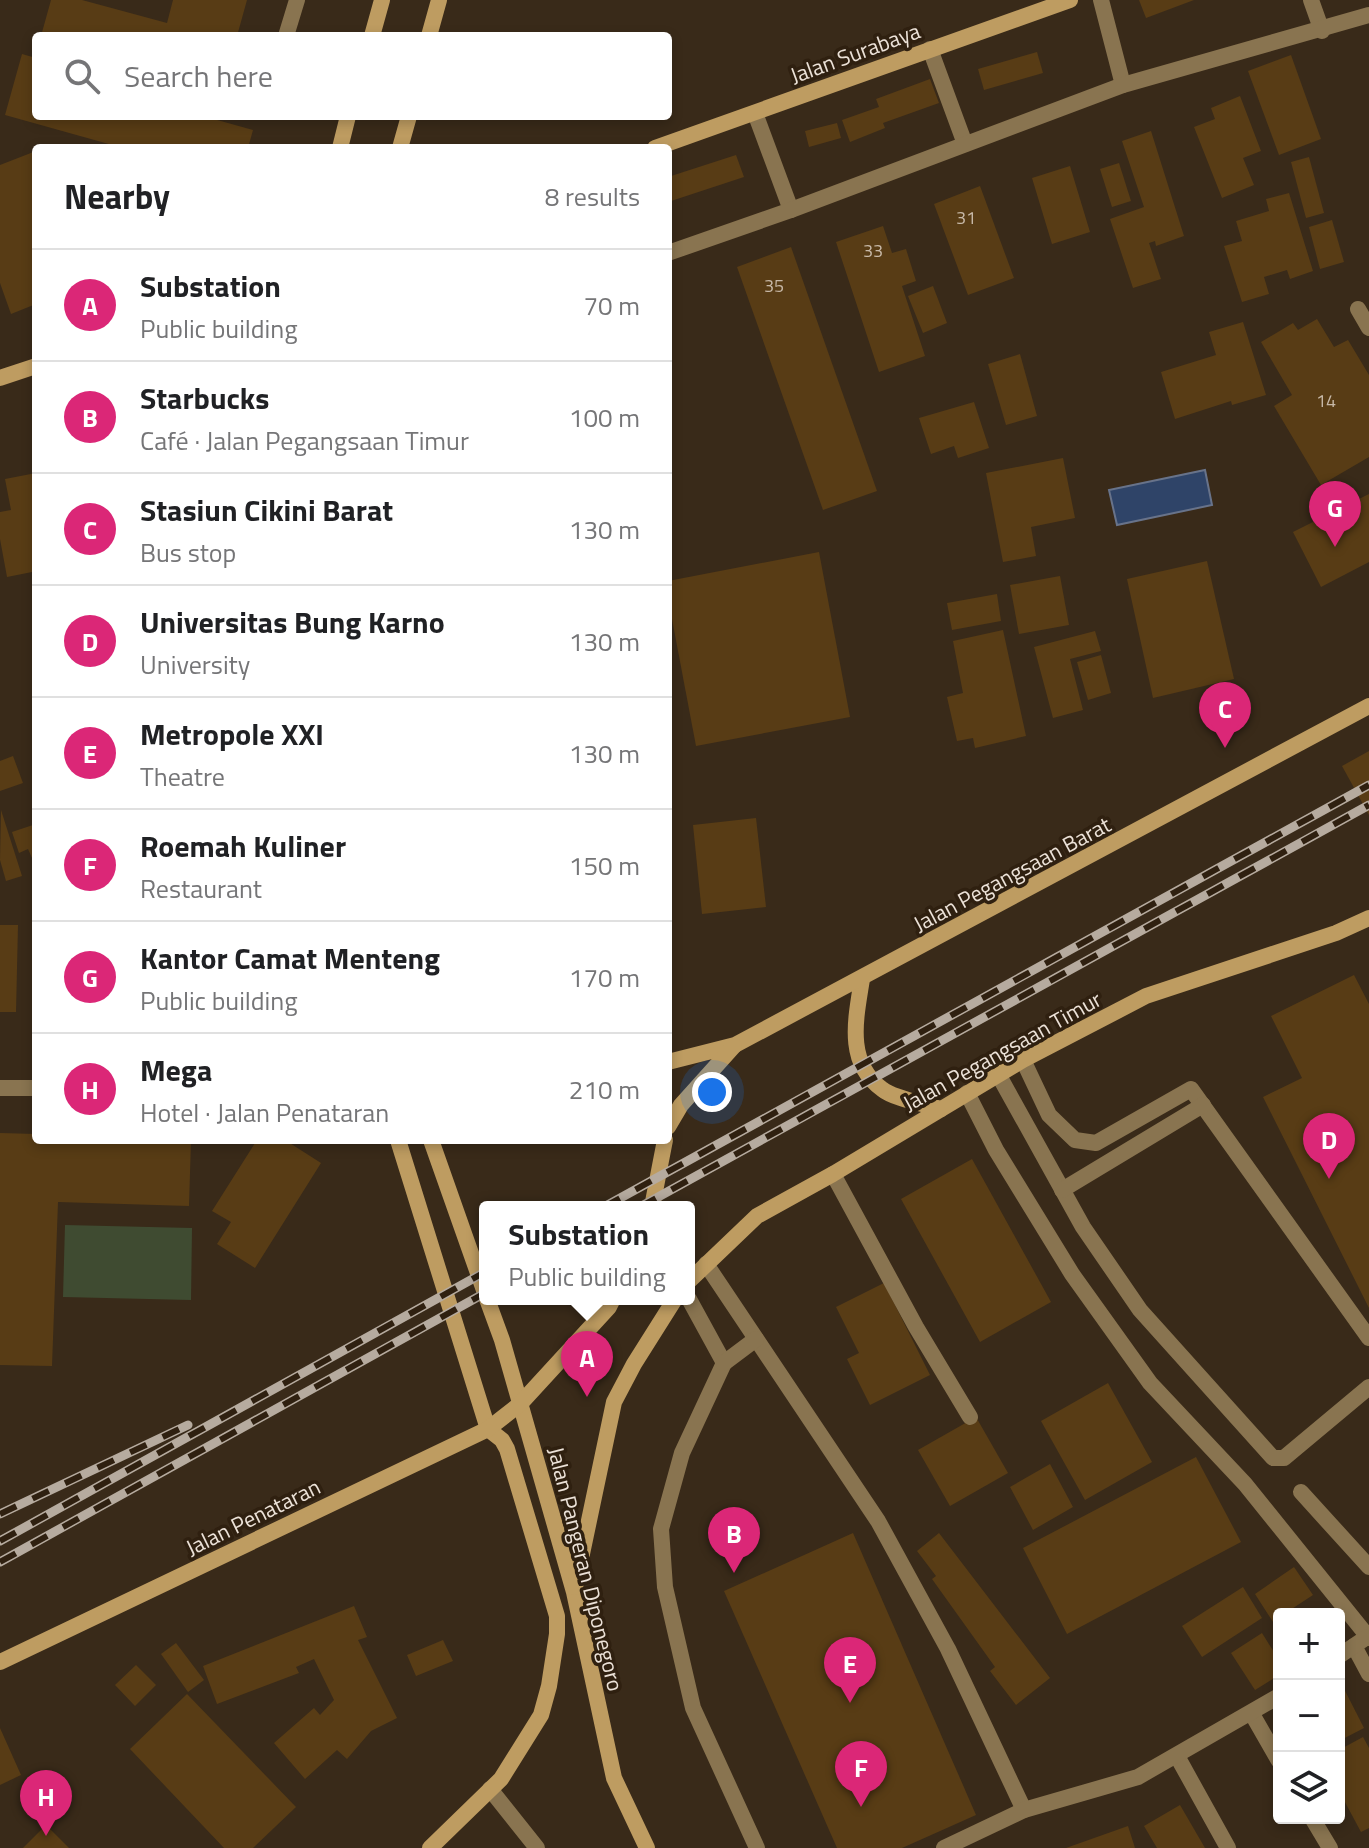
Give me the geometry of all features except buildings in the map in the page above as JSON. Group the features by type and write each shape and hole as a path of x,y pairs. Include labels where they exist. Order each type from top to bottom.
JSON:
{"main road":[{"path":"373,32 382,0"},
{"path":"430,32 439,0"},
{"name":"Jalan Surabaya","path":"666,144 1070,0"},
{"path":"341,144 347,120"},
{"path":"401,144 408,120"},
{"path":"0,378 32,367"},
{"name":"Jalan Pegangsaan Barat","path":"672,1061 735,1045 1369,706"},
{"name":"Jalan Pegangsaan Timur","path":"695,1275 757,1216 1023,1060 1146,996 1336,933 1369,918"},
{"path":"862,979 853,1034 863,1069 883,1090 941,1109"},
{"path":"672,1120 681,1105 735,1045"},
{"name":"Jalan Pangeran Diponegoro","path":"399,1144 488,1429 502,1440 507,1449 556,1613 557,1634"},
{"path":"432,1144 479,1276"},
{"path":"653,1201 664,1144"},
{"name":"Jalan Pangeran Diponegoro","path":"489,1305 574,1592 614,1778 647,1848"},
{"name":"Jalan Penataran","path":"0,1662 488,1429 520,1404 610,1305"},
{"path":"430,1848 501,1779 541,1715 557,1634 574,1592 614,1402 671,1305"}],"street":[{"path":"287,32 297,0"},
{"path":"1101,0 1123,85"},
{"path":"1311,0 1322,31"},
{"path":"672,252 1123,85 1322,31 1369,15"},
{"path":"930,49 965,144"},
{"path":"755,113 791,210"},
{"path":"1358,309 1369,328"},
{"path":"1023,1060 1049,1115 1075,1140 1096,1143 1191,1089 1369,1338"},
{"path":"998,1074 1083,1227 1140,1310 1273,1458 1284,1458 1369,1387"},
{"path":"0,1088 32,1088"},
{"path":"967,1093 996,1150 1072,1274 1150,1383 1250,1481 1363,1641 1369,1674"},
{"path":"1062,1190 1203,1105"},
{"path":"833,1174 916,1327 970,1417"},
{"path":"706,1264 878,1521 948,1649 1024,1810"},
{"path":"692,1305 724,1363"},
{"path":"756,1339 724,1363 682,1453 661,1529 668,1601 693,1708 757,1848"},
{"path":"1301,1492 1369,1567"},
{"path":"1345,1652 1363,1641"},
{"path":"944,1848 1024,1810 1138,1777 1273,1700"},
{"path":"1252,1714 1274,1752"},
{"path":"1177,1756 1228,1848"},
{"path":"490,1789 537,1848"},
{"path":"1316,1824 1330,1848"}],"green space":[{"path":"65,1225 192,1228 191,1300 63,1297"}],"water":[{"path":"1205,470 1212,505 1117,525 1109,490"}],"railway":[{"path":"615,1201 1369,785"},
{"path":"651,1201 1369,805"},
{"path":"0,1541 479,1275"},
{"path":"0,1562 479,1296"},
{"path":"0,1514 188,1425"}],"place":[{"name":"Kantor Camat Menteng","path":"1335,547"},
{"name":"Stasiun Cikini Barat","path":"1225,748"},
{"name":"Universitas Bung Karno","path":"1329,1179"},
{"name":"Substation","path":"587,1397"},
{"name":"Starbucks","path":"734,1573"},
{"name":"Metropole XXI","path":"850,1703"},
{"name":"Roemah Kuliner","path":"861,1807"},
{"name":"Mega","path":"46,1836"}]}
